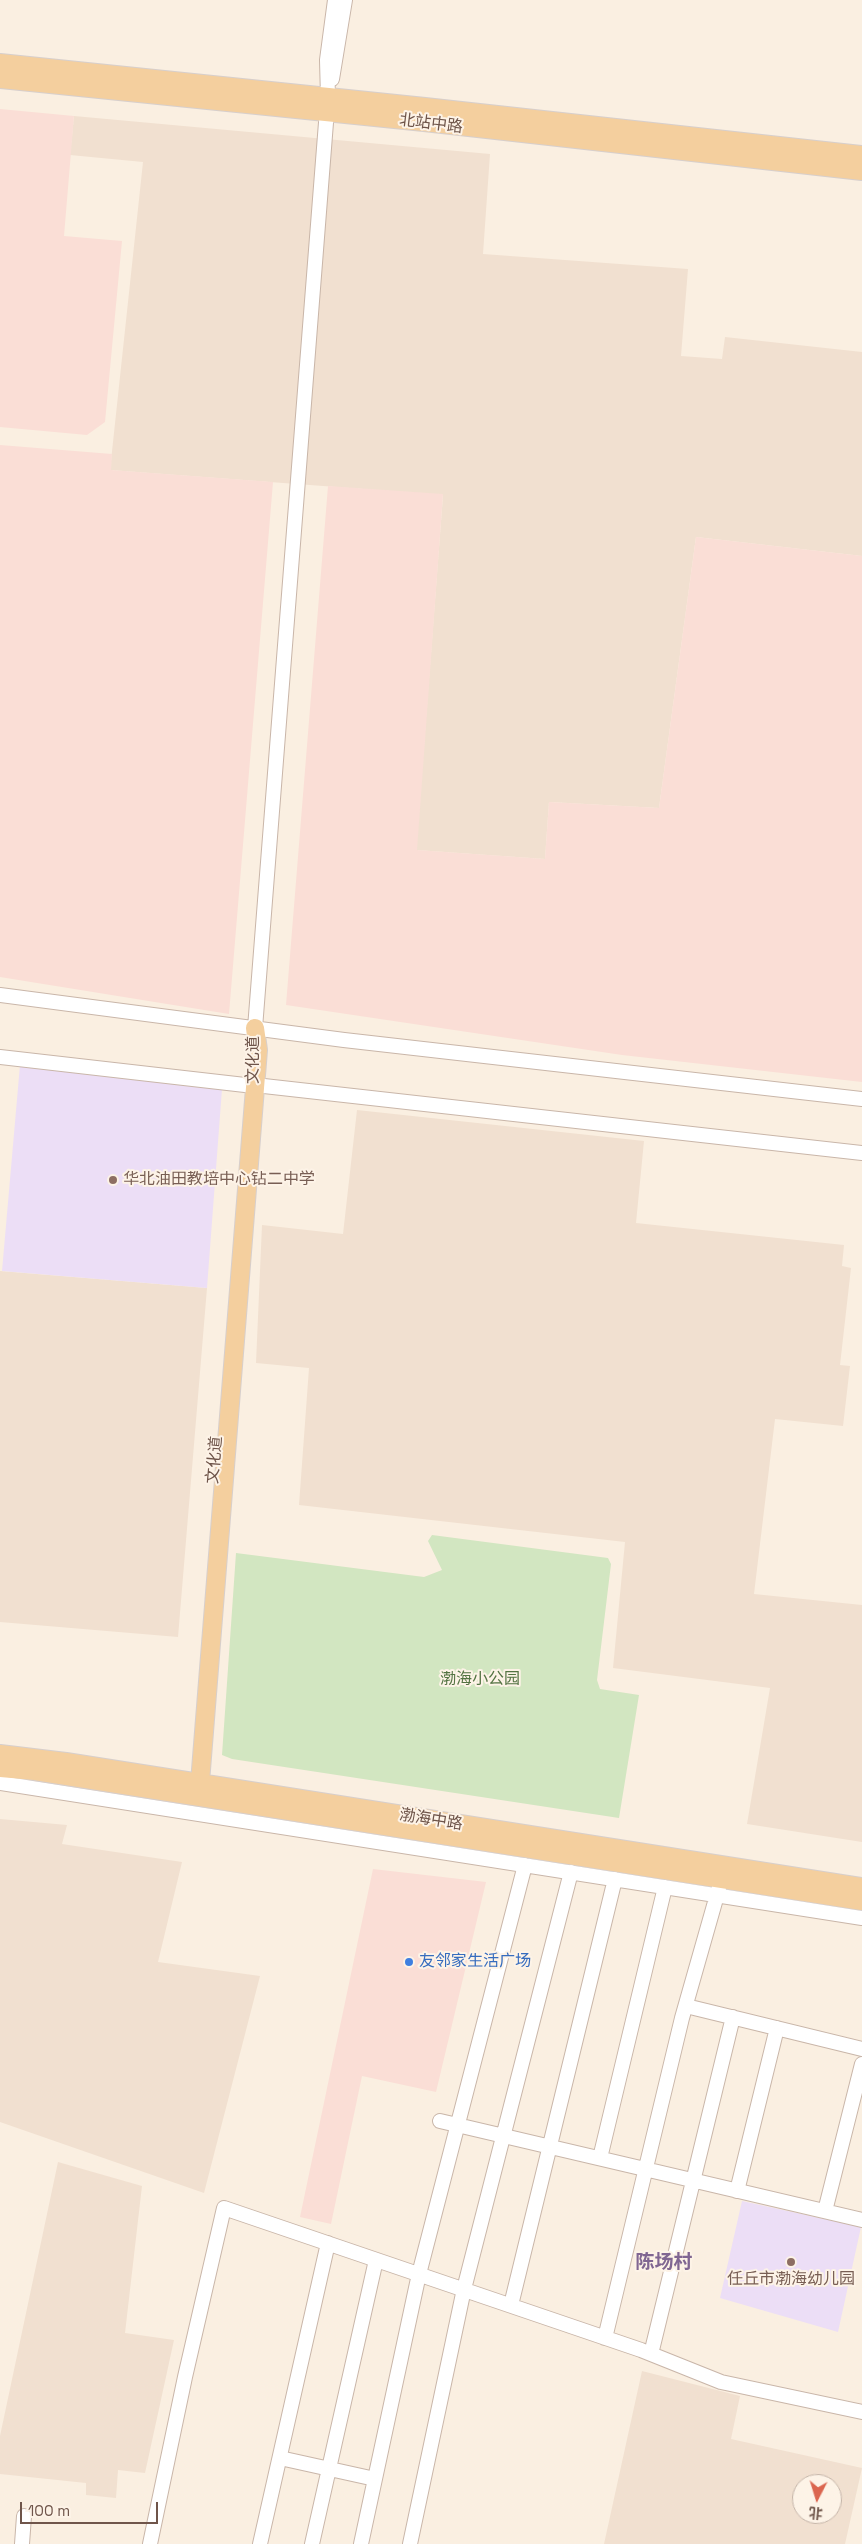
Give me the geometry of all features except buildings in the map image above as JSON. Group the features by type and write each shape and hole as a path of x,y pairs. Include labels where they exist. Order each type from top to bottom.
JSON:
{"main road":[{"name":"北站中路","path":"0,64 862,171"},
{"name":"北站中路","path":"0,79 327,105 862,155"},
{"name":"文化道","path":"194,1790 250,1085 248,1049 255,1028"},
{"name":"渤海中路","path":"0,1754 719,1887 862,1901"},
{"name":"渤海中路","path":"0,1768 194,1790 862,1887"}],"street":[{"path":"255,1028 327,105 327,60 335,0"},
{"path":"327,105 337,62 345,0"},
{"path":"0,995 255,1028 862,1099"},
{"path":"0,1057 862,1153"},
{"path":"0,1783 665,1887 719,1887 862,1918"},
{"path":"361,2544 419,2274 459,2125 524,1865"},
{"path":"410,2544 464,2290 571,1872"},
{"path":"511,2305 615,1879"},
{"path":"600,2158 665,1887"},
{"path":"605,2338 686,2006 719,1887"},
{"path":"686,2006 862,2049"},
{"path":"652,2354 692,2180 733,2017"},
{"path":"736,2190 777,2028"},
{"path":"825,2211 862,2064"},
{"path":"440,2121 862,2220"},
{"path":"150,2544 185,2376 224,2208 652,2354 720,2382 862,2412"},
{"path":"260,2544 328,2243"},
{"path":"312,2544 376,2260"},
{"path":"280,2458 375,2478"},
{"path":"22,2544 24,2516"}],"shaded area":[{"path":"0,109 74,116 64,236 122,241 105,422 87,435 0,427"},
{"path":"74,116 490,154 483,254 688,269 681,356 722,359 725,337 862,352 862,556 696,537 659,808 549,802 545,859 416,850 443,495 110,470 143,162 70,155"},
{"path":"0,445 112,454 111,470 273,482 229,1014 0,977"},
{"path":"328,486 443,494 417,850 545,859 549,802 659,808 696,537 862,556 862,1082 622,1055 286,1005"},
{"name":"华北油田教培中心钻二中学","path":"20,1065 222,1089 207,1288 2,1271"},
{"path":"357,1110 644,1141 636,1223 844,1245 842,1266 851,1268 840,1365 850,1366 843,1426 775,1419 754,1594 862,1605 862,1842 747,1824 770,1688 613,1668 625,1542 299,1505 309,1368 256,1363 262,1225 343,1234"},
{"path":"0,1271 207,1288 178,1637 0,1622"},
{"path":"0,1819 67,1825 62,1844 182,1862 158,1962 260,1976 204,2193 0,2122"},
{"path":"373,1869 486,1882 436,2092 362,2076 331,2224 300,2217"},
{"path":"58,2162 142,2186 125,2333 174,2340 145,2473 118,2470 116,2498 86,2495 86,2483 0,2474 0,2436"},
{"name":"任丘市渤海幼儿园","path":"742,2201 861,2227 838,2332 720,2298"},
{"path":"642,2371 740,2396 731,2439 862,2468 845,2544 604,2544"}],"green space":[{"name":"渤海小公园","path":"432,1535 608,1558 611,1564 597,1680 600,1689 639,1695 619,1818 232,1759 222,1755 236,1553 424,1577 442,1570 428,1541"}],"place":[{"name":"华北油田教培中心钻二中学","path":"113,1180"},
{"name":"友邻家生活广场","path":"409,1962"},
{"name":"任丘市渤海幼儿园","path":"791,2262"}],"district":[{"name":"陈场村","path":"664,2263"}]}
